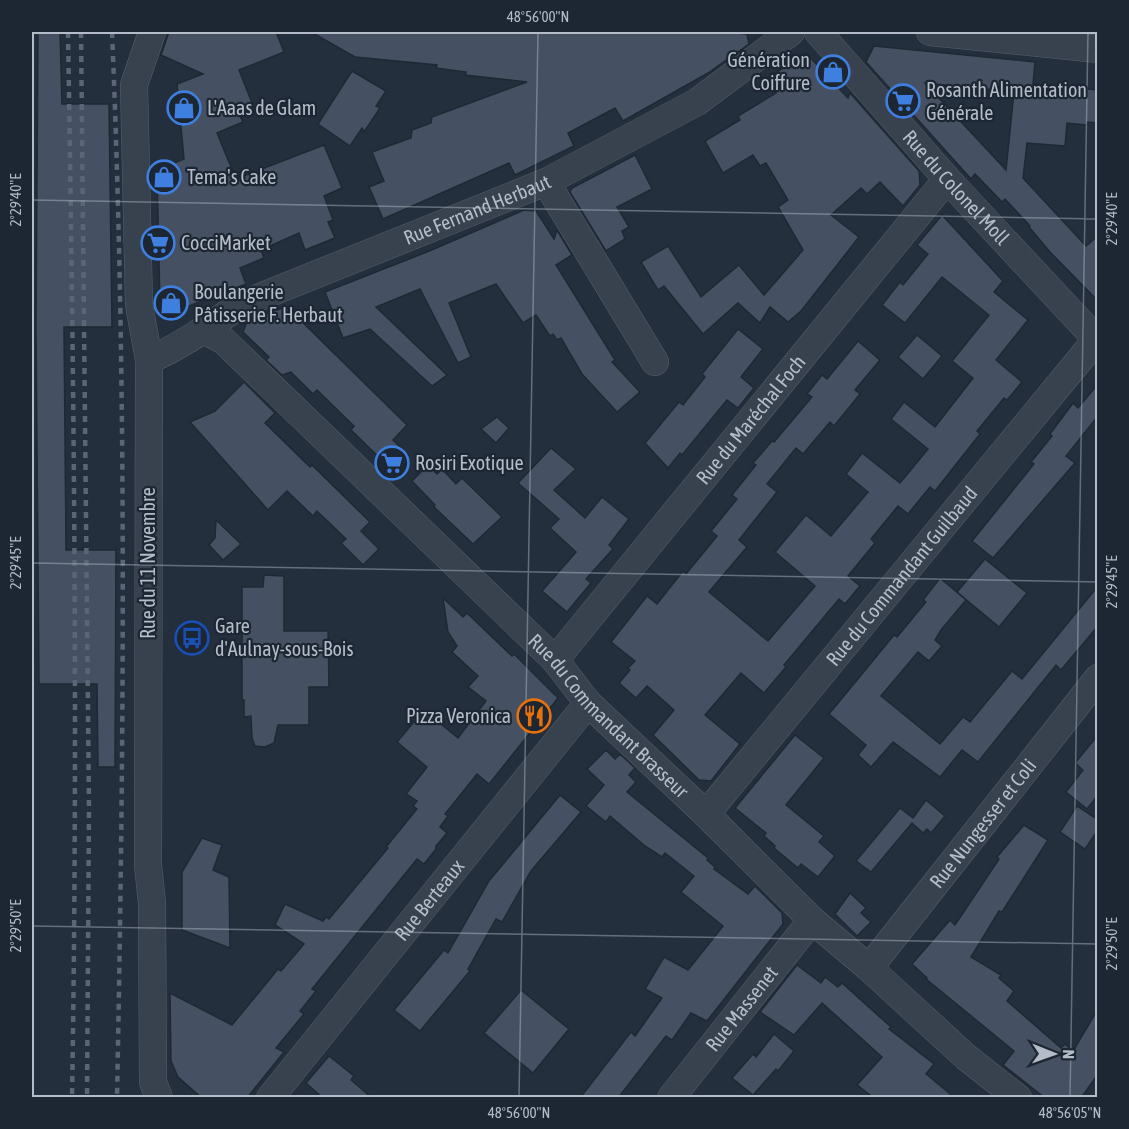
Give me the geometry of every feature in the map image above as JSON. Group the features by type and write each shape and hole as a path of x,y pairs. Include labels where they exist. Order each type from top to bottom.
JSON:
{"street":[{"name":"Rue du 11 Novembre","path":"152,32 134,85 139,305 142,333 149,360 148,865 152,903 153,1082 159,1098"},
{"name":"Rue Fernand Herbaut","path":"149,360 204,330 240,305 546,182 697,102 790,32"},
{"name":"Rue du Colonel Moll","path":"818,32 947,179 1097,341"},
{"path":"930,32 1098,49"},
{"name":"Rue du Maréchal Foch","path":"555,660 947,179"},
{"path":"546,182 655,362"},
{"name":"Rue du Commandant Brasseur","path":"204,330 224,341 555,660 588,703 706,814 812,920 869,968 966,1057 1018,1098"},
{"name":"Rue du Commandant Guilbaud","path":"706,814 1097,341"},
{"name":"Rue Nungesser et Coli","path":"869,968 1098,678"},
{"name":"Rue Berteaux","path":"270,1098 588,703"},
{"name":"Rue Massenet","path":"671,1098 812,920"}],"building":[{"path":"38,32 60,32 62,104 109,104 112,327 64,327 66,550 116,550 115,767 98,767 97,684 39,684 36,327"},
{"path":"169,32 276,32 284,52 239,70 254,108 239,114 243,122 217,133 236,179 324,145 342,188 324,196 333,220 328,222 335,238 305,250 299,233 261,250 264,258 240,268 246,284 171,313 160,306 157,170 184,159 177,84 203,74 161,55"},
{"path":"311,32 724,32 747,34 749,44 708,73 623,121 615,108 568,133 574,146 515,175 509,163 383,219 369,187 384,181 372,152 411,138 412,130 431,123 432,117 527,82 465,75 466,72 436,68 437,65 355,57"},
{"path":"874,46 1035,62 1033,84 1098,90 1098,123 1087,122 1087,125 1067,123 1065,146 1027,143 1023,178 1086,246 1098,236 1098,301 1050,252 1005,199 1002,202 975,174 971,179 866,62","holes":["925,83 1014,92 1006,170"]},
{"path":"806,53 848,98 850,93 919,171 920,185 903,206 880,182 867,194 861,188 831,215 859,237 801,311 788,322 770,307 760,323 738,303 703,334 664,286 658,290 641,262 668,246 701,297 739,265 764,295 803,250 778,207 788,200 766,163 760,166 753,155 723,173 705,141 740,120 738,116 776,93 766,79"},
{"path":"352,71 386,91 376,106 380,108 364,132 362,128 350,146 318,124"},
{"path":"635,155 652,189 617,207 629,227 622,231 625,239 606,251 570,192 572,188"},
{"path":"524,210 536,211 554,239 557,230 572,255 556,265 615,360 612,362 640,392 617,412 582,374 561,338 557,340 553,334 550,336 536,315 523,323 496,284 449,303 471,357 458,363 420,289 376,307 447,375 432,386 370,329 343,338 325,292 427,252"},
{"path":"942,215 1003,281 994,292 1028,320 996,360 1022,382 1007,400 1004,398 977,431 980,434 935,491 930,487 908,514 898,506 871,539 875,543 848,576 860,586 845,604 839,599 784,665 786,667 764,693 741,673 705,715 740,744 711,781 699,780 653,735 674,710 647,686 636,698 619,683 635,661 611,642 647,596 657,604 683,571 686,574 717,536 711,531 737,499 732,495 756,465 753,463 812,397 807,394 822,375 827,379 858,341 880,360 855,390 860,394 834,426 830,422 803,454 796,448 767,484 777,492 739,540 747,547 709,592 768,641 815,586 775,552 806,515 831,536 868,492 846,474 862,453 900,483 928,449 891,419 904,402 935,427 973,378 952,361 989,315 942,277 905,323 882,305 900,282 903,285 928,254 917,245"},
{"path":"288,308 407,425 393,440 408,455 393,471 351,430 354,426 317,390 313,394 291,372 282,375 266,360 269,357 243,332 248,319"},
{"path":"738,329 763,349 741,377 754,388 738,408 727,400 682,455 680,453 668,468 645,443 679,402 683,405 705,377 702,374"},
{"path":"917,335 942,356 923,379 898,357"},
{"path":"244,382 275,413 265,423 370,522 361,531 379,549 363,565 341,543 346,539 317,511 313,516 287,491 268,510 190,422 215,411"},
{"path":"1098,384 1098,416 1066,456 1075,463 993,558 972,541 1034,464 1031,462 1052,436 1050,434 1073,403 1078,408"},
{"path":"497,417 509,428 496,443 481,429"},
{"path":"551,448 576,469 554,490 585,518 602,497 629,519 609,545 613,549 586,579 591,583 567,612 542,591 576,552 550,528 559,519 518,483"},
{"path":"428,465 437,474 442,469 456,484 462,478 502,517 473,544 434,507 435,505 412,481"},
{"path":"216,520 241,544 223,560 209,545 215,538"},
{"path":"985,559 1027,593 999,627 957,592"},
{"path":"264,575 284,576 284,631 328,631 329,687 309,687 309,725 278,725 274,743 265,747 255,746 252,738 251,716 244,717 244,700 242,700 242,587 263,587"},
{"path":"940,578 966,600 941,630 935,640 942,646 929,661 918,652 881,696 940,744 963,717 970,722 1012,671 1022,679 1098,586 1098,626 1061,670 1056,665 978,762 962,750 940,777 893,742 871,767 858,755 866,745 829,714 894,635 897,637 926,602 923,600"},
{"path":"443,598 463,617 467,613 512,656 514,654 558,698 489,784 477,774 445,814 448,816 440,827 447,833 436,849 424,864 417,859 312,989 316,991 300,1011 304,1014 276,1048 284,1052 247,1098 202,1098 178,1077 171,1061 170,993 232,1025 278,969 281,971 304,944 275,925 285,904 323,921 326,917 329,919 417,809 413,806 417,801 406,794 427,767 397,742 424,710 458,738 486,701 468,687 478,676 452,652 457,646 448,632"},
{"path":"795,735 824,758 786,805 824,836 819,842 835,856 818,877 801,864 798,868 774,848 775,846 764,836 766,833 735,808"},
{"path":"1098,735 1098,795 1087,809 1066,792 1083,770 1075,763"},
{"path":"606,750 615,759 620,754 635,768 629,775 636,782 627,792 708,858 707,860 715,867 714,869 748,894 755,886 782,913 783,924 707,1021 691,1013 672,1040 666,1036 618,1098 580,1098 631,1032 635,1036 662,998 645,989 664,957 688,970 723,926 681,892 694,876 665,853 662,857 645,846 610,816 606,822 586,806 604,785 587,769"},
{"path":"560,795 581,812 531,871 502,922 496,919 468,969 470,971 420,1031 394,1010 444,950 448,953 489,881"},
{"path":"926,800 945,816 931,833 927,829 923,833 912,823 871,872 856,861 900,808 913,818"},
{"path":"1077,806 1098,820 1098,830 1085,849 1060,832"},
{"path":"1024,825 1048,840 1002,912 999,911 971,957 1001,975 999,978 1014,991 1007,1001 1061,1048 1065,1044 1073,1051 1098,1009 1098,1074 1081,1098 1045,1098 1003,1065 1014,1051 926,979 912,964 950,920 955,925 999,859 997,857"},
{"path":"202,838 222,845 213,870 229,877 230,948 182,930 182,872"},
{"path":"850,893 866,908 861,913 871,922 857,936 835,914"},
{"path":"797,965 821,983 825,977 838,987 842,983 891,1027 889,1029 934,1064 926,1074 955,1098 874,1098 857,1085 882,1057 822,1003 794,1035 760,1012"},
{"path":"521,990 569,1029 533,1073 484,1033"},
{"path":"774,1034 794,1051 778,1071 776,1069 753,1095 732,1078 753,1054 756,1057"},
{"path":"329,1056 354,1076 351,1080 372,1098 323,1098 306,1083"}],"railway":[{"path":"68,32 75,831 72,1098"},
{"path":"81,32 89,808 87,1098"},
{"path":"112,32 120,298 123,564 117,1098"}],"place":[{"name":"Génération Coiffure","path":"833,72"},
{"name":"Rosanth Alimentation Générale","path":"903,101"},
{"name":"L'Aaas de Glam","path":"184,108"},
{"name":"Tema's Cake","path":"164,177"},
{"name":"CocciMarket","path":"158,243"},
{"name":"Boulangerie Pâtisserie F. Herbaut","path":"171,303"},
{"name":"Rosiri Exotique","path":"392,463"},
{"name":"Gare d'Aulnay-sous-Bois","path":"192,638"},
{"name":"Pizza Veronica","path":"534,716"}]}
